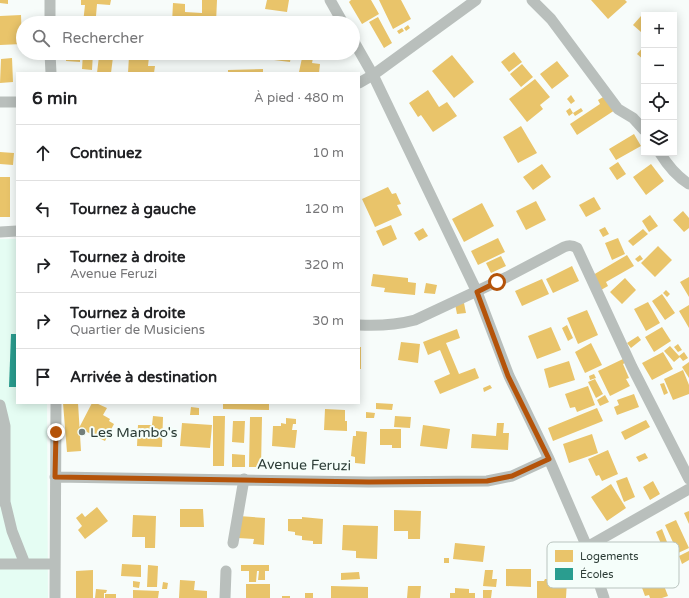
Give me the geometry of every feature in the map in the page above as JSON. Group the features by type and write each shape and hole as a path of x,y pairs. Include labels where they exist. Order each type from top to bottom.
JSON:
{"street":[{"path":"50,0 50,16"},
{"path":"330,0 339,16"},
{"path":"360,82 373,75 476,0"},
{"path":"532,0 557,28 618,109 633,118 641,127"},
{"path":"360,52 373,75 477,292 508,376 549,459 585,542"},
{"path":"50,60 50,72"},
{"path":"0,102 16,102"},
{"path":"662,156 671,170 689,184"},
{"path":"0,232 16,231"},
{"path":"360,325 377,326 400,324 414,320 477,292 564,247 571,245 577,248 632,367 689,479"},
{"path":"55,598 56,404"},
{"path":"0,405 2,426 2,501 25,564"},
{"name":"Avenue Feruzi","path":"55,477 369,482 487,481 512,476 549,459"},
{"path":"233,543 244,479"},
{"path":"596,542 689,489"},
{"path":"0,564 55,564"},
{"path":"225,598 226,571"},
{"path":"601,588 604,598"}],"shaded area":[{"path":"0,239 16,239 16,404 47,404 48,598 0,598"}],"building: Logements":[{"path":"0,0 8,0 8,4 0,3"},
{"path":"81,0 111,0 110,5 97,4 96,16 84,16 85,5 81,5"},
{"path":"202,0 217,0 216,16 172,16 173,3 185,4 185,12 202,13"},
{"path":"267,0 289,0 287,12 265,9"},
{"path":"351,0 371,0 379,14 362,24 360,16 357,16 349,2"},
{"path":"379,0 401,0 411,19 393,29"},
{"path":"591,0 625,0 627,2 608,19"},
{"path":"21,15 16,16 16,44 0,45 0,16"},
{"path":"641,16 641,32 633,25"},
{"path":"378,17 392,43 384,48 369,22"},
{"path":"408,25 410,28 406,31 404,28"},
{"path":"402,28 404,31 399,34 397,31"},
{"path":"641,49 641,57 637,54"},
{"path":"514,52 522,62 509,72 501,62"},
{"path":"452,55 474,82 454,98 432,71"},
{"path":"12,58 13,82 0,83 1,59"},
{"path":"80,60 80,62 66,61"},
{"path":"83,60 93,60 92,70 82,69"},
{"path":"99,60 113,60 111,72 97,72"},
{"path":"129,60 149,60 148,66 155,66 154,72 128,72"},
{"path":"274,60 290,60 290,62"},
{"path":"302,60 313,60 312,63 320,64 319,72 299,72"},
{"path":"557,61 569,76 552,89 540,74"},
{"path":"522,64 533,77 521,87 510,74"},
{"path":"263,69 263,72 228,72 228,70"},
{"path":"535,79 550,97 540,105 543,109 527,122 509,99"},
{"path":"428,90 439,107 447,102 457,116 433,132 421,115 418,117 409,103"},
{"path":"571,95 575,101 571,104 567,99"},
{"path":"605,96 615,110 577,135 570,124 600,104 598,100"},
{"path":"570,108 573,113 569,116 566,111"},
{"path":"581,108 583,111 575,116 573,113"},
{"path":"521,126 537,153 518,163 503,137"},
{"path":"634,134 641,146 616,160 609,149"},
{"path":"0,152 14,153 13,165 0,164"},
{"path":"618,162 626,174 617,180 609,168"},
{"path":"542,164 551,177 533,190 523,177"},
{"path":"651,164 664,181 646,195 633,177"},
{"path":"0,177 10,177 10,217 0,217"},
{"path":"388,187 392,194 396,193 401,204 397,205 402,215 375,227 362,199"},
{"path":"594,197 601,209 586,217 579,205"},
{"path":"536,201 546,220 526,230 516,211"},
{"path":"482,203 494,226 464,242 452,219"},
{"path":"683,211 689,218 689,228 684,232 673,220"},
{"path":"650,215 658,226 649,232 642,221"},
{"path":"391,225 397,239 383,246 376,231"},
{"path":"605,227 609,234 603,237 599,230"},
{"path":"423,228 428,236 419,241 414,233"},
{"path":"643,229 648,234 633,246 628,241"},
{"path":"498,238 505,252 478,265 471,251"},
{"path":"618,238 625,254 612,260 605,243"},
{"path":"658,246 672,260 655,277 641,263"},
{"path":"627,255 634,266 606,282 608,286 601,290 593,275"},
{"path":"640,255 643,259 638,262 635,259"},
{"path":"501,256 506,266 491,273 486,263"},
{"path":"572,266 579,281 553,293 546,279"},
{"path":"373,274 408,278 408,282 416,283 415,295 384,292 385,288 371,286"},
{"path":"689,277 689,297 680,282"},
{"path":"625,278 636,290 622,304 610,292"},
{"path":"542,279 549,294 522,306 515,291"},
{"path":"426,283 437,285 435,294 424,293"},
{"path":"666,290 670,294 667,297 663,293"},
{"path":"662,294 675,313 665,320 652,301"},
{"path":"648,302 660,323 646,331 634,309"},
{"path":"464,303 466,313 457,314 455,304"},
{"path":"689,305 689,328 679,311"},
{"path":"587,310 598,335 578,344 567,318"},
{"path":"567,325 573,338 568,341 562,328"},
{"path":"551,327 561,350 537,359 528,336"},
{"path":"662,327 671,341 654,352 645,337"},
{"path":"457,329 460,338 446,343 459,374 475,368 479,378 440,394 434,381 450,374 440,350 428,355 423,342"},
{"path":"638,336 641,340 631,348 627,343"},
{"path":"401,342 420,344 418,363 398,360"},
{"path":"591,343 602,365 585,373 575,352"},
{"path":"678,344 682,350 678,352 674,347"},
{"path":"670,346 680,357 674,362 664,351"},
{"path":"360,347 361,347 360,369"},
{"path":"663,352 673,369 652,380 642,363"},
{"path":"684,352 688,358 683,361 679,356"},
{"path":"623,359 625,363 623,364 629,378 626,379 630,386 610,396 598,371"},
{"path":"569,361 575,380 549,388 544,369"},
{"path":"689,362 689,378 682,367"},
{"path":"683,370 689,385 689,394 673,400 664,379"},
{"path":"594,374 596,378 590,380 589,376"},
{"path":"595,379 603,394 596,398 588,382"},
{"path":"664,383 668,393 664,395 660,384"},
{"path":"490,385 492,388 484,392 483,388"},
{"path":"588,386 595,405 577,412 575,407 570,408 565,394"},
{"path":"634,394 639,407 617,415 614,407 619,405 617,400"},
{"path":"605,395 609,402 600,406 597,400"},
{"path":"376,403 393,404 392,410 376,409"},
{"path":"63,404 78,404 81,451 67,452"},
{"path":"91,404 98,404 107,408 103,415 110,419 109,421 114,424 105,441 79,428"},
{"path":"223,404 269,404 269,410 223,409"},
{"path":"191,407 199,408 199,415 190,415"},
{"path":"597,408 603,421 553,441 548,428"},
{"path":"325,409 345,410 347,431 324,430"},
{"path":"366,412 375,413 374,418 366,418"},
{"path":"153,416 163,417 162,447 137,446 138,425 152,425"},
{"path":"213,416 225,416 224,466 213,466"},
{"path":"395,416 411,417 410,428 394,427"},
{"path":"250,417 262,417 261,467 249,467"},
{"path":"286,418 296,419 296,424 293,424 292,430 297,430 295,448 272,446 273,426 281,426 281,423 286,424"},
{"path":"646,420 650,427 625,440 621,432"},
{"path":"233,421 245,421 244,443 232,442"},
{"path":"182,423 212,425 210,448 180,446"},
{"path":"497,423 504,423 503,433 509,433 508,450 471,448 472,434 496,436"},
{"path":"423,425 450,429 447,449 420,446"},
{"path":"380,429 401,429 401,448 392,448 392,445 380,445"},
{"path":"356,431 367,432 365,464 355,463 355,457 351,456 353,436 356,436"},
{"path":"592,434 598,453 569,463 563,444"},
{"path":"608,450 618,474 602,481 599,475 596,476 588,459"},
{"path":"645,453 648,458 639,462 636,457"},
{"path":"232,454 245,455 245,467 232,467"},
{"path":"627,477 635,497 624,502 616,481"},
{"path":"653,481 660,494 650,500 643,487"},
{"path":"611,484 626,508 607,521 591,497"},
{"path":"97,507 108,521 85,539 78,530 82,526 76,518 82,513 85,517"},
{"path":"180,509 203,509 204,527 180,527"},
{"path":"394,510 421,511 420,539 408,539 408,531 394,531"},
{"path":"689,511 689,524 684,513"},
{"path":"133,515 156,516 155,548 145,548 145,537 132,537"},
{"path":"239,516 265,518 264,545 253,544 254,539 238,538"},
{"path":"302,517 323,519 322,544 313,544 313,541 302,540 302,536 295,535 295,532 288,531 288,519 302,519"},
{"path":"676,520 689,548 679,553 679,542 673,542 665,525"},
{"path":"343,525 378,526 377,559 356,558 356,551 342,550"},
{"path":"662,529 667,542 660,542 656,532"},
{"path":"455,543 485,546 483,562 453,559"},
{"path":"689,551 689,560 682,564 679,556"},
{"path":"444,558 449,558 449,563 444,563"},
{"path":"122,564 141,565 141,577 121,576"},
{"path":"148,565 158,566 157,587 147,587"},
{"path":"241,565 269,565 269,571 265,571 265,580 258,580 259,571 257,571 256,582 249,582 249,571 241,571"},
{"path":"506,569 531,569 531,587 506,586"},
{"path":"93,570 93,598 76,598 76,571"},
{"path":"485,570 493,570 492,579 497,579 496,587 483,586"},
{"path":"359,572 360,579 341,580 341,573"},
{"path":"547,579 547,588 567,588 566,598 537,598 537,581 544,581"},
{"path":"180,580 195,581 194,590 207,591 207,598 179,598"},
{"path":"133,581 140,582 139,588 133,587"},
{"path":"163,582 168,583 167,589 162,589"},
{"path":"246,584 270,584 270,598 246,598"},
{"path":"331,586 368,587 368,598 331,598"},
{"path":"408,586 421,586 420,598 407,598"},
{"path":"455,588 469,589 469,593 475,593 475,598 450,598 450,593 455,593"},
{"path":"642,588 665,588 668,596 662,598 650,598 649,595 645,596"},
{"path":"96,589 107,590 106,593 104,593 104,598 95,598"},
{"path":"133,590 159,591 158,598 133,598"},
{"path":"483,590 492,590 491,598 483,598"},
{"path":"305,593 313,593 313,598 305,598"},
{"path":"105,594 116,594 116,598 105,598"},
{"path":"282,596 290,596 290,598 282,598"}],"building: Écoles":[{"path":"11,334 16,334 16,387 9,387"}],"place":[{"name":"Les Mambo's","path":"82,432"}],"route":[{"path":"56,432 55,477 384,482 487,481 499,480 512,476 549,459 508,376 477,292 497,282"}]}
